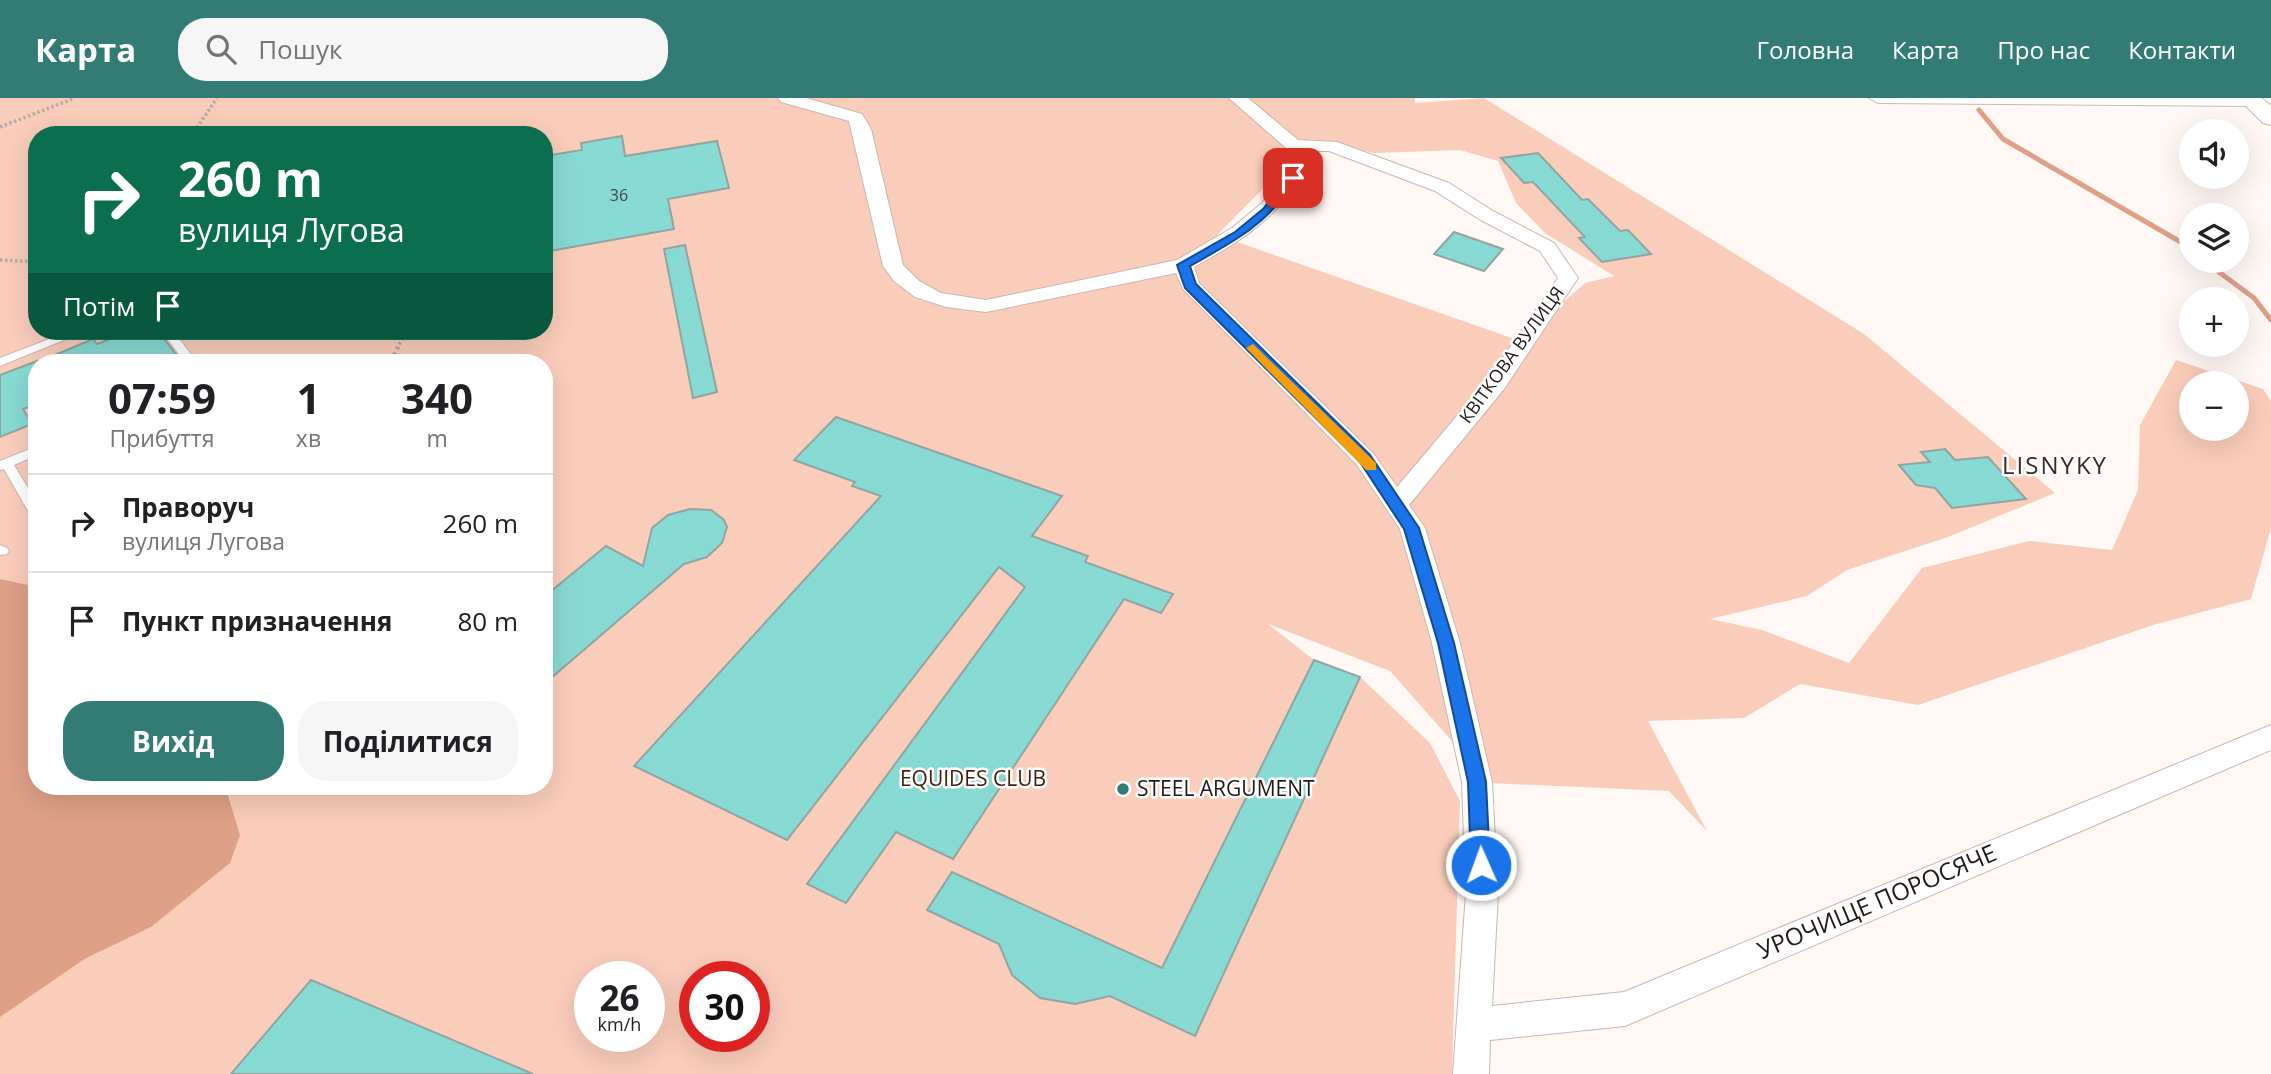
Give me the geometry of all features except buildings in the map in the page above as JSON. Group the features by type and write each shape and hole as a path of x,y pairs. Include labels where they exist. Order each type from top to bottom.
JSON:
{"street":[{"path":"787,98 856,118 862,129 893,266 902,280 919,292 956,304 986,306 1183,265 1239,235 1267,212 1293,178 1303,153 1238,98"},
{"path":"1878,98 2250,100 2271,118"},
{"name":"КВІТКОВА ВУЛИЦЯ","path":"1294,145 1331,146 1442,187 1547,247 1568,278 1496,384 1396,504"},
{"path":"1183,265 1190,285 1365,459 1412,528 1446,643 1477,782 1482,893 1471,1074"},
{"name":"УРОЧИЩЕ ПОРОСЯЧЕ","path":"1473,1025 1625,1009 2271,737"}],"lane":[{"path":"0,362 57,340"},
{"path":"174,340 185,354"},
{"path":"28,454 3,464 28,502"}],"path":[{"path":"0,127 75,98"},
{"path":"198,126 217,98"},
{"path":"0,260 28,262"}],"green space":[{"name":"EQUIDES CLUB","path":"0,98 1415,98 1415,103 1484,98 1864,334 2055,493 1948,537 1847,570 1807,596 1710,619 1762,630 1849,663 1922,568 2029,541 2112,550 2138,490 2140,425 2176,360 2209,371 2179,371 2179,441 2249,441 2249,384 2263,389 2271,401 2271,528 2251,599 2153,625 1918,705 1800,684 1744,718 1648,721 1707,831 1669,791 1489,783 1390,671 1268,624 1314,660 1360,677 1430,743 1460,801 1452,1074 0,1074","holes":["1312,139 1374,153 1460,150 1498,161 1516,203 1545,233 1614,276 1585,283 1551,313 1529,344 1217,235"]}],"shaded area":[{"path":"0,579 28,585 28,795 228,795 240,835 230,863 151,927 86,958 0,1017"}],"waterway":[{"path":"1979,110 2003,139 2179,241"},
{"path":"2220,273 2254,298 2271,320"}],"slow traffic":[{"path":"1253,348 1371,467"}],"place":[{"name":"STEEL ARGUMENT","path":"1123,789"}],"district":[{"name":"LISNYKY","path":"2055,466"}],"route":[{"path":"1293,178 1267,212 1239,235 1183,265 1190,285 1365,459 1412,528 1446,643 1477,782 1481,865"}]}
